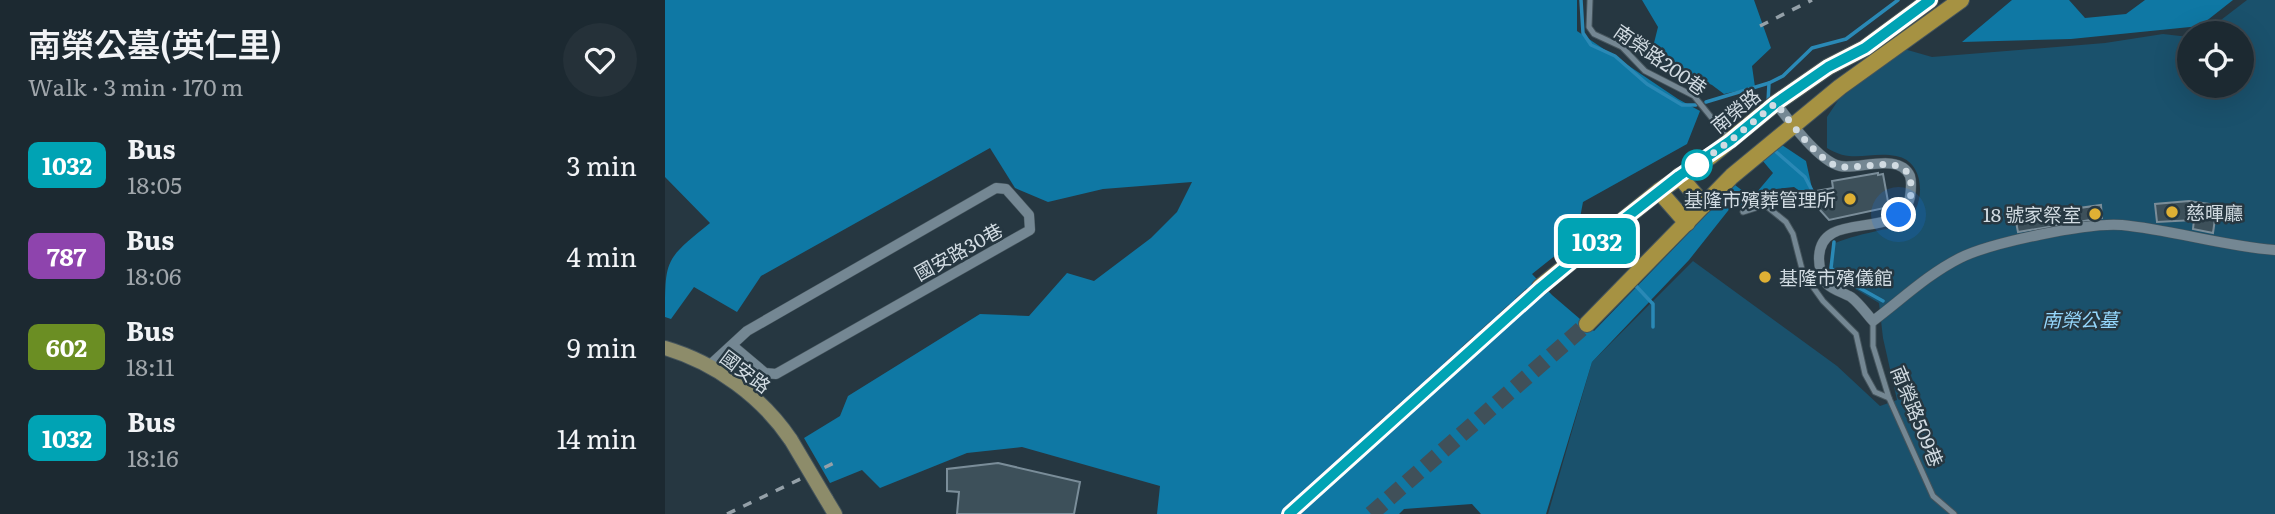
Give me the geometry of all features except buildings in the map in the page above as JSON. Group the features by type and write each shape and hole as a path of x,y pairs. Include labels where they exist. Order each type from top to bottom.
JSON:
{"main road":[{"name":"南榮路","path":"1540,288 1659,191 1730,141 1776,103 1828,67 1865,48 1930,0"},
{"path":"1587,324 1732,176 1840,87 1961,0"},
{"path":"1679,176 1704,205"},
{"path":"1659,191 1688,223"}],"street":[{"path":"1776,103 1792,125 1831,163 1842,167 1895,164 1906,170 1911,178 1912,189 1908,205 1899,215 1884,223 1831,233 1823,241 1819,253 1819,265 1827,284 1854,299 1873,321 1942,268 1961,257 2004,243 2069,230 2119,225 2275,250"},
{"name":"國安路30巷","path":"709,366 747,331 996,188 1006,189 1029,215 1030,230 776,374 765,373 733,346"},
{"name":"國安路","path":"665,348 709,366 749,394 772,416 791,440 826,506"},
{"path":"826,506 835,514"}],"lane":[{"name":"南榮路200巷","path":"1590,0 1589,27 1594,34 1622,47 1645,71 1694,96 1730,141"},
{"path":"1743,212 1765,205 1786,222 1793,234 1803,273 1823,301 1856,334 1865,374 1875,392 1889,398"},
{"name":"南榮路509巷","path":"1873,321 1873,346 1889,398 1933,496 1954,514"}],"green space":[{"name":"南榮公墓","path":"2247,0 2275,0 2275,514 1548,514 1592,362 1693,261 1837,366 1880,406 1897,400 1883,338 1879,303 1832,275 1833,244 1902,225 1916,209 1920,187 1918,176 1914,167 1896,156 1853,156 1836,153 1827,148 1827,117 1839,99 1904,49 1932,57 2105,43 2163,34 2177,36 2177,98 2254,98 2254,21 2220,21"}],"shaded area":[{"path":"665,0 1577,0 1577,31 1700,111 1687,144 1583,202 1576,239 1532,274 1594,331 1735,185 1752,198 1773,173 1762,160 1782,145 1806,161 1815,202 1794,187 1776,189 1771,202 1731,207 1689,260 1592,362 1546,514 1481,514 1472,504 1404,509 1399,514 1157,514 1160,486 1022,447 967,453 880,488 862,470 830,483 804,438 840,416 848,396 980,314 1029,316 1067,273 1094,281 1151,238 1177,212 1192,182 1103,189 1048,202 1015,188 990,148 761,276 737,312 694,287 671,319 665,317 667,271 671,262 684,245 710,223 665,177"},
{"path":"1642,0 1754,0 1771,48 1752,66 1755,87 1724,94 1712,85 1665,64 1653,47 1658,27"},
{"path":"2012,0 2069,0 2085,18 2126,14 2145,0 2233,0 2206,21 2177,21 2177,28 2071,39 1962,42"}],"waterway":[{"path":"1581,0 1583,33 1591,45 1615,56 1647,84 1682,105 1696,105"},
{"path":"1768,102 1769,83 1783,76 1812,48 1846,39 1898,0"},
{"path":"1706,102 1769,83"},
{"path":"1774,150 1805,177 1818,202"},
{"path":"1834,242 1831,268 1838,276 1883,301"},
{"path":"1636,286 1653,304 1653,327"}],"tunnel":[{"path":"1289,514 1540,287"},
{"path":"1371,514 1587,324"}],"railway":[{"path":"1760,26 1812,0"},
{"path":"727,514 834,463"}],"bus line":[{"name":"1032","path":"1289,514 1540,288 1605,234 1679,176 1711,156 1776,103 1828,67 1865,48 1930,0"}],"place":[{"name":"基隆市殯葬管理所","path":"1850,199"},
{"name":"慈暉廳","path":"2172,212"},
{"name":"18 號家祭室","path":"2095,214"},
{"name":"基隆市殯儀館","path":"1765,277"}],"route":[{"path":"1697,165 1695,166 1776,103 1792,125 1831,163 1842,167 1895,164 1906,170 1911,178 1912,189 1908,205 1899,215"}]}
